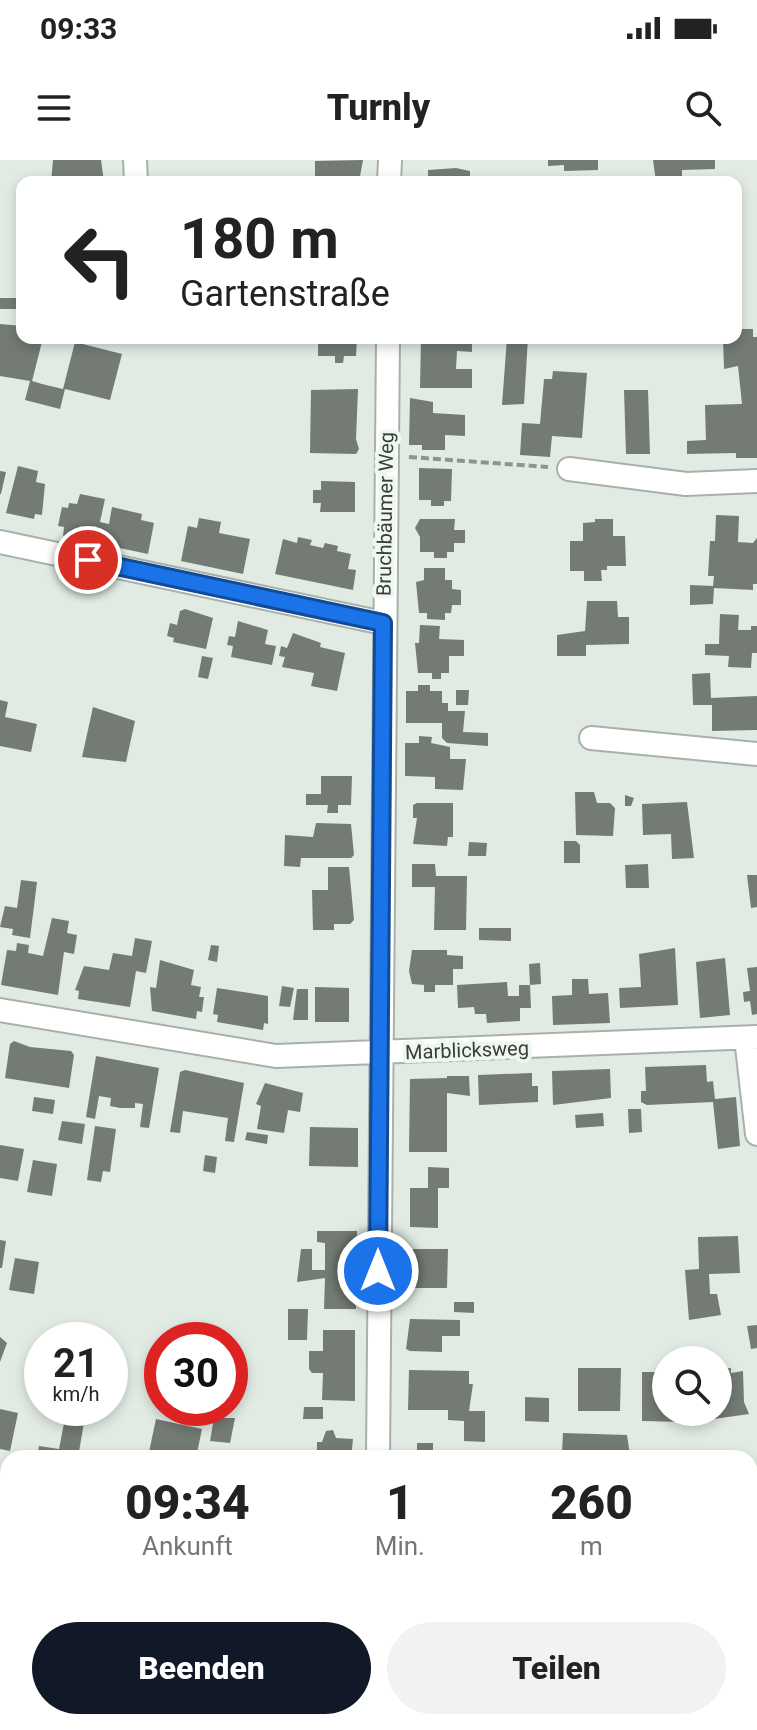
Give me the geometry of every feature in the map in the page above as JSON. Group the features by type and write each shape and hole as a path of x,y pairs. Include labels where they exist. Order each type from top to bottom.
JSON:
{"street":[{"name":"Bruchbäumer Weg","path":"378,1450 379,1053 388,344"},
{"path":"569,469 686,484 757,481"},
{"path":"0,542 383,623"},
{"path":"591,738 757,754"},
{"name":"Marblicksweg","path":"0,1010 276,1056 752,1038 757,1134"}],"path":[{"path":"387,455 569,469"}],"building":[{"path":"53,160 101,160 103,176 52,176"},
{"path":"363,160 360,176 315,176 315,161"},
{"path":"548,160 598,160 598,170 564,171 564,165 548,166"},
{"path":"653,160 715,160 715,169 682,170 682,176 655,176"},
{"path":"456,168 470,171 470,176 428,176 428,170"},
{"path":"0,298 16,298 16,309 0,309"},
{"path":"0,324 16,325 16,344 41,344 32,381 42,384 63,389 74,344 122,354 110,400 65,389 60,409 25,400 30,381 0,376"},
{"path":"742,329 753,329 753,337 757,337 757,458 736,458 736,453 687,454 687,441 706,440 705,405 742,404 738,366 724,369 723,344 742,344"},
{"path":"318,344 357,344 356,356 344,356 343,363 335,363 335,356 318,356"},
{"path":"421,344 472,344 472,352 457,351 456,369 472,369 472,388 420,388"},
{"path":"507,344 528,344 524,404 502,405"},
{"path":"553,371 587,373 582,438 552,436 550,457 520,455 522,423 540,424 544,379 552,379"},
{"path":"358,389 356,439 359,449 356,454 310,453 311,390"},
{"path":"624,390 648,390 650,454 626,454"},
{"path":"410,398 433,402 433,413 465,415 465,436 445,435 445,450 422,450 422,445 409,445"},
{"path":"18,466 38,471 36,482 45,484 42,515 35,514 34,519 6,513"},
{"path":"419,468 452,469 451,501 444,501 444,506 431,506 431,500 419,500"},
{"path":"0,471 6,472 1,494 0,494"},
{"path":"321,481 355,482 355,512 320,512 321,503 313,503 313,490 321,490"},
{"path":"80,494 105,499 100,522 109,524 112,507 142,514 141,520 154,523 148,554 63,536 64,527 58,526 62,507 68,508 69,503 77,504"},
{"path":"716,515 739,516 738,542 753,543 757,538 757,584 753,584 753,590 714,588 713,604 690,605 690,585 713,586 714,576 708,576 710,541 715,541"},
{"path":"199,518 221,522 219,533 250,539 243,574 181,561 188,526 197,528"},
{"path":"420,519 455,519 454,530 465,530 465,543 454,543 454,552 447,552 447,558 434,558 434,552 420,552 420,537 415,528"},
{"path":"595,519 613,519 613,536 625,536 626,566 607,566 607,570 601,570 602,581 584,581 584,571 570,571 570,541 583,541 583,523 595,522"},
{"path":"298,537 312,540 310,545 323,548 325,543 338,546 337,551 351,554 348,569 356,570 353,590 275,574 283,539 297,543"},
{"path":"424,568 445,568 445,580 452,580 452,589 461,590 461,605 452,605 451,613 445,613 445,620 427,619 427,613 419,613 416,582 424,580"},
{"path":"587,601 617,601 618,617 629,617 629,644 586,645 586,656 557,656 557,635 585,631"},
{"path":"185,609 213,618 206,649 173,642 174,638 167,636 170,623 177,625 180,611"},
{"path":"720,614 739,615 738,630 751,630 751,626 757,626 757,653 752,653 751,668 728,667 729,656 705,655 705,644 719,644"},
{"path":"238,621 268,630 265,644 276,646 272,665 231,657 233,646 227,645 229,636 235,637"},
{"path":"420,625 440,626 439,639 464,640 464,656 449,656 449,673 441,673 441,679 432,679 432,673 418,673 415,643 419,643"},
{"path":"293,633 321,643 320,647 345,653 337,691 311,686 314,673 282,667 285,657 279,656 281,646 287,648"},
{"path":"202,656 213,658 208,679 198,677"},
{"path":"710,673 711,698 757,696 757,730 712,731 712,705 693,705 692,674"},
{"path":"418,685 430,685 430,691 442,691 442,703 448,703 448,711 465,711 463,732 488,733 488,746 447,743 442,738 442,723 406,723 406,691 418,691"},
{"path":"456,690 469,690 468,705 456,705"},
{"path":"0,700 8,702 5,717 37,724 31,752 0,746"},
{"path":"93,707 135,721 126,762 82,757"},
{"path":"419,736 432,737 431,743 450,747 450,759 466,759 463,790 435,789 435,777 405,776 405,743 419,743"},
{"path":"321,776 352,776 351,805 338,805 338,813 327,813 328,805 306,805 306,794 321,794"},
{"path":"575,792 594,792 597,803 610,803 615,808 613,836 576,835"},
{"path":"625,795 634,798 631,806 625,806"},
{"path":"687,802 694,858 672,859 671,834 643,835 642,804"},
{"path":"453,803 453,837 448,837 447,846 413,844 417,818 413,818 413,805"},
{"path":"316,823 351,824 354,855 351,858 301,858 300,867 284,866 285,835 313,837"},
{"path":"564,841 576,841 580,845 580,863 564,863"},
{"path":"469,842 487,843 486,856 468,856"},
{"path":"412,864 435,864 436,876 467,876 466,930 434,930 435,887 412,887"},
{"path":"648,864 649,888 626,888 625,865"},
{"path":"328,867 349,867 354,920 350,924 334,924 334,930 313,930 312,890 328,890"},
{"path":"747,875 757,875 757,907 751,908"},
{"path":"21,880 37,882 30,938 12,935 13,929 0,927 5,906 17,908"},
{"path":"52,918 69,921 67,933 77,935 74,954 64,952 58,995 1,985 7,950 16,951 17,943 29,945 28,953 43,956"},
{"path":"479,928 511,928 511,941 479,940"},
{"path":"135,938 152,941 146,973 136,971 130,1007 78,999 79,991 75,990 84,966 109,970 113,953 132,956"},
{"path":"211,945 219,946 217,962 208,960"},
{"path":"675,948 678,1005 620,1008 619,988 641,987 639,954"},
{"path":"412,950 447,950 447,955 463,956 463,969 453,969 453,985 435,985 435,992 424,992 424,985 412,984 409,971"},
{"path":"725,958 730,1015 700,1018 696,962"},
{"path":"160,960 194,970 191,985 201,987 199,997 204,997 202,1012 197,1011 196,1019 152,1011 150,987 156,988"},
{"path":"540,963 541,984 530,985 529,964"},
{"path":"757,967 757,1014 752,1015 750,1001 744,1002 743,992 750,991 747,968"},
{"path":"572,979 588,979 589,994 608,993 610,1023 553,1025 552,996 572,995"},
{"path":"507,982 508,996 519,996 519,985 530,985 531,1008 520,1008 520,1021 487,1023 486,1014 475,1014 474,1007 458,1008 457,985"},
{"path":"282,986 294,988 290,1007 279,1006"},
{"path":"315,987 349,988 349,1022 315,1022"},
{"path":"217,988 268,996 268,1024 264,1023 263,1030 217,1022 218,1015 213,1014"},
{"path":"297,989 308,989 308,1020 293,1020"},
{"path":"14,1041 30,1047 71,1051 74,1055 69,1088 5,1078 10,1044"},
{"path":"96,1056 159,1068 149,1128 140,1127 143,1104 135,1103 135,1108 120,1108 110,1106 111,1098 99,1096 95,1119 86,1117"},
{"path":"706,1065 707,1082 713,1081 715,1099 736,1097 740,1146 718,1149 713,1102 647,1105 641,1102 641,1091 646,1091 645,1067"},
{"path":"610,1069 611,1098 553,1105 552,1071"},
{"path":"185,1070 244,1083 234,1142 225,1141 228,1118 183,1111 180,1133 170,1132 180,1072"},
{"path":"532,1073 532,1086 538,1086 538,1102 479,1105 478,1075"},
{"path":"469,1076 470,1096 447,1093 447,1152 409,1152 410,1079"},
{"path":"265,1083 303,1093 300,1112 288,1110 284,1133 257,1129 261,1106 256,1104"},
{"path":"34,1097 55,1100 53,1114 32,1111"},
{"path":"628,1109 641,1109 642,1132 629,1133"},
{"path":"603,1113 604,1126 576,1128 575,1115"},
{"path":"62,1121 85,1124 82,1144 58,1140"},
{"path":"95,1126 116,1129 110,1172 103,1171 101,1182 87,1180"},
{"path":"310,1127 358,1128 358,1167 309,1166"},
{"path":"247,1132 268,1135 267,1144 245,1140"},
{"path":"0,1145 24,1149 18,1181 0,1178"},
{"path":"205,1155 217,1157 215,1173 203,1171"},
{"path":"33,1160 57,1164 52,1196 27,1192"},
{"path":"428,1167 449,1168 449,1188 438,1188 438,1228 410,1227 410,1188 428,1188"},
{"path":"317,1231 357,1231 356,1309 324,1309 325,1278 297,1282 301,1249 312,1249 312,1270 325,1270 325,1243 317,1242"},
{"path":"738,1236 740,1273 709,1274 710,1294 717,1294 721,1315 689,1320 685,1270 699,1269 698,1237"},
{"path":"0,1240 6,1241 2,1268 0,1268"},
{"path":"408,1249 448,1249 447,1288 407,1288"},
{"path":"15,1258 39,1262 34,1294 9,1290"},
{"path":"454,1302 474,1302 474,1313 454,1312"},
{"path":"288,1309 308,1309 307,1340 288,1340"},
{"path":"410,1319 460,1320 460,1336 442,1336 442,1352 410,1351 406,1349"},
{"path":"757,1325 757,1348 751,1349 747,1326"},
{"path":"323,1330 355,1330 355,1401 322,1400 323,1373 312,1373 309,1369 309,1351 323,1351"},
{"path":"0,1337 7,1343 0,1362"},
{"path":"578,1368 621,1368 620,1411 578,1411"},
{"path":"409,1370 469,1371 469,1384 473,1384 469,1411 485,1411 485,1442 464,1441 464,1421 448,1420 448,1410 408,1410"},
{"path":"743,1371 744,1402 749,1414 732,1416 732,1373"},
{"path":"642,1372 652,1372 652,1421 642,1421"},
{"path":"525,1397 549,1398 549,1422 525,1421"},
{"path":"304,1407 323,1407 323,1419 303,1419"},
{"path":"0,1409 18,1413 10,1450 0,1449"},
{"path":"63,1426 83,1426 79,1450 38,1450 39,1446 59,1449"},
{"path":"155,1426 202,1429 198,1450 149,1450"},
{"path":"213,1426 233,1426 230,1443 210,1441"},
{"path":"333,1430 336,1438 353,1439 352,1450 317,1450 317,1442 322,1442 326,1431"},
{"path":"563,1433 627,1435 629,1450 562,1450"},
{"path":"417,1443 433,1443 433,1450 417,1450"}],"route":[{"path":"88,560 383,623 378,1271"}]}
